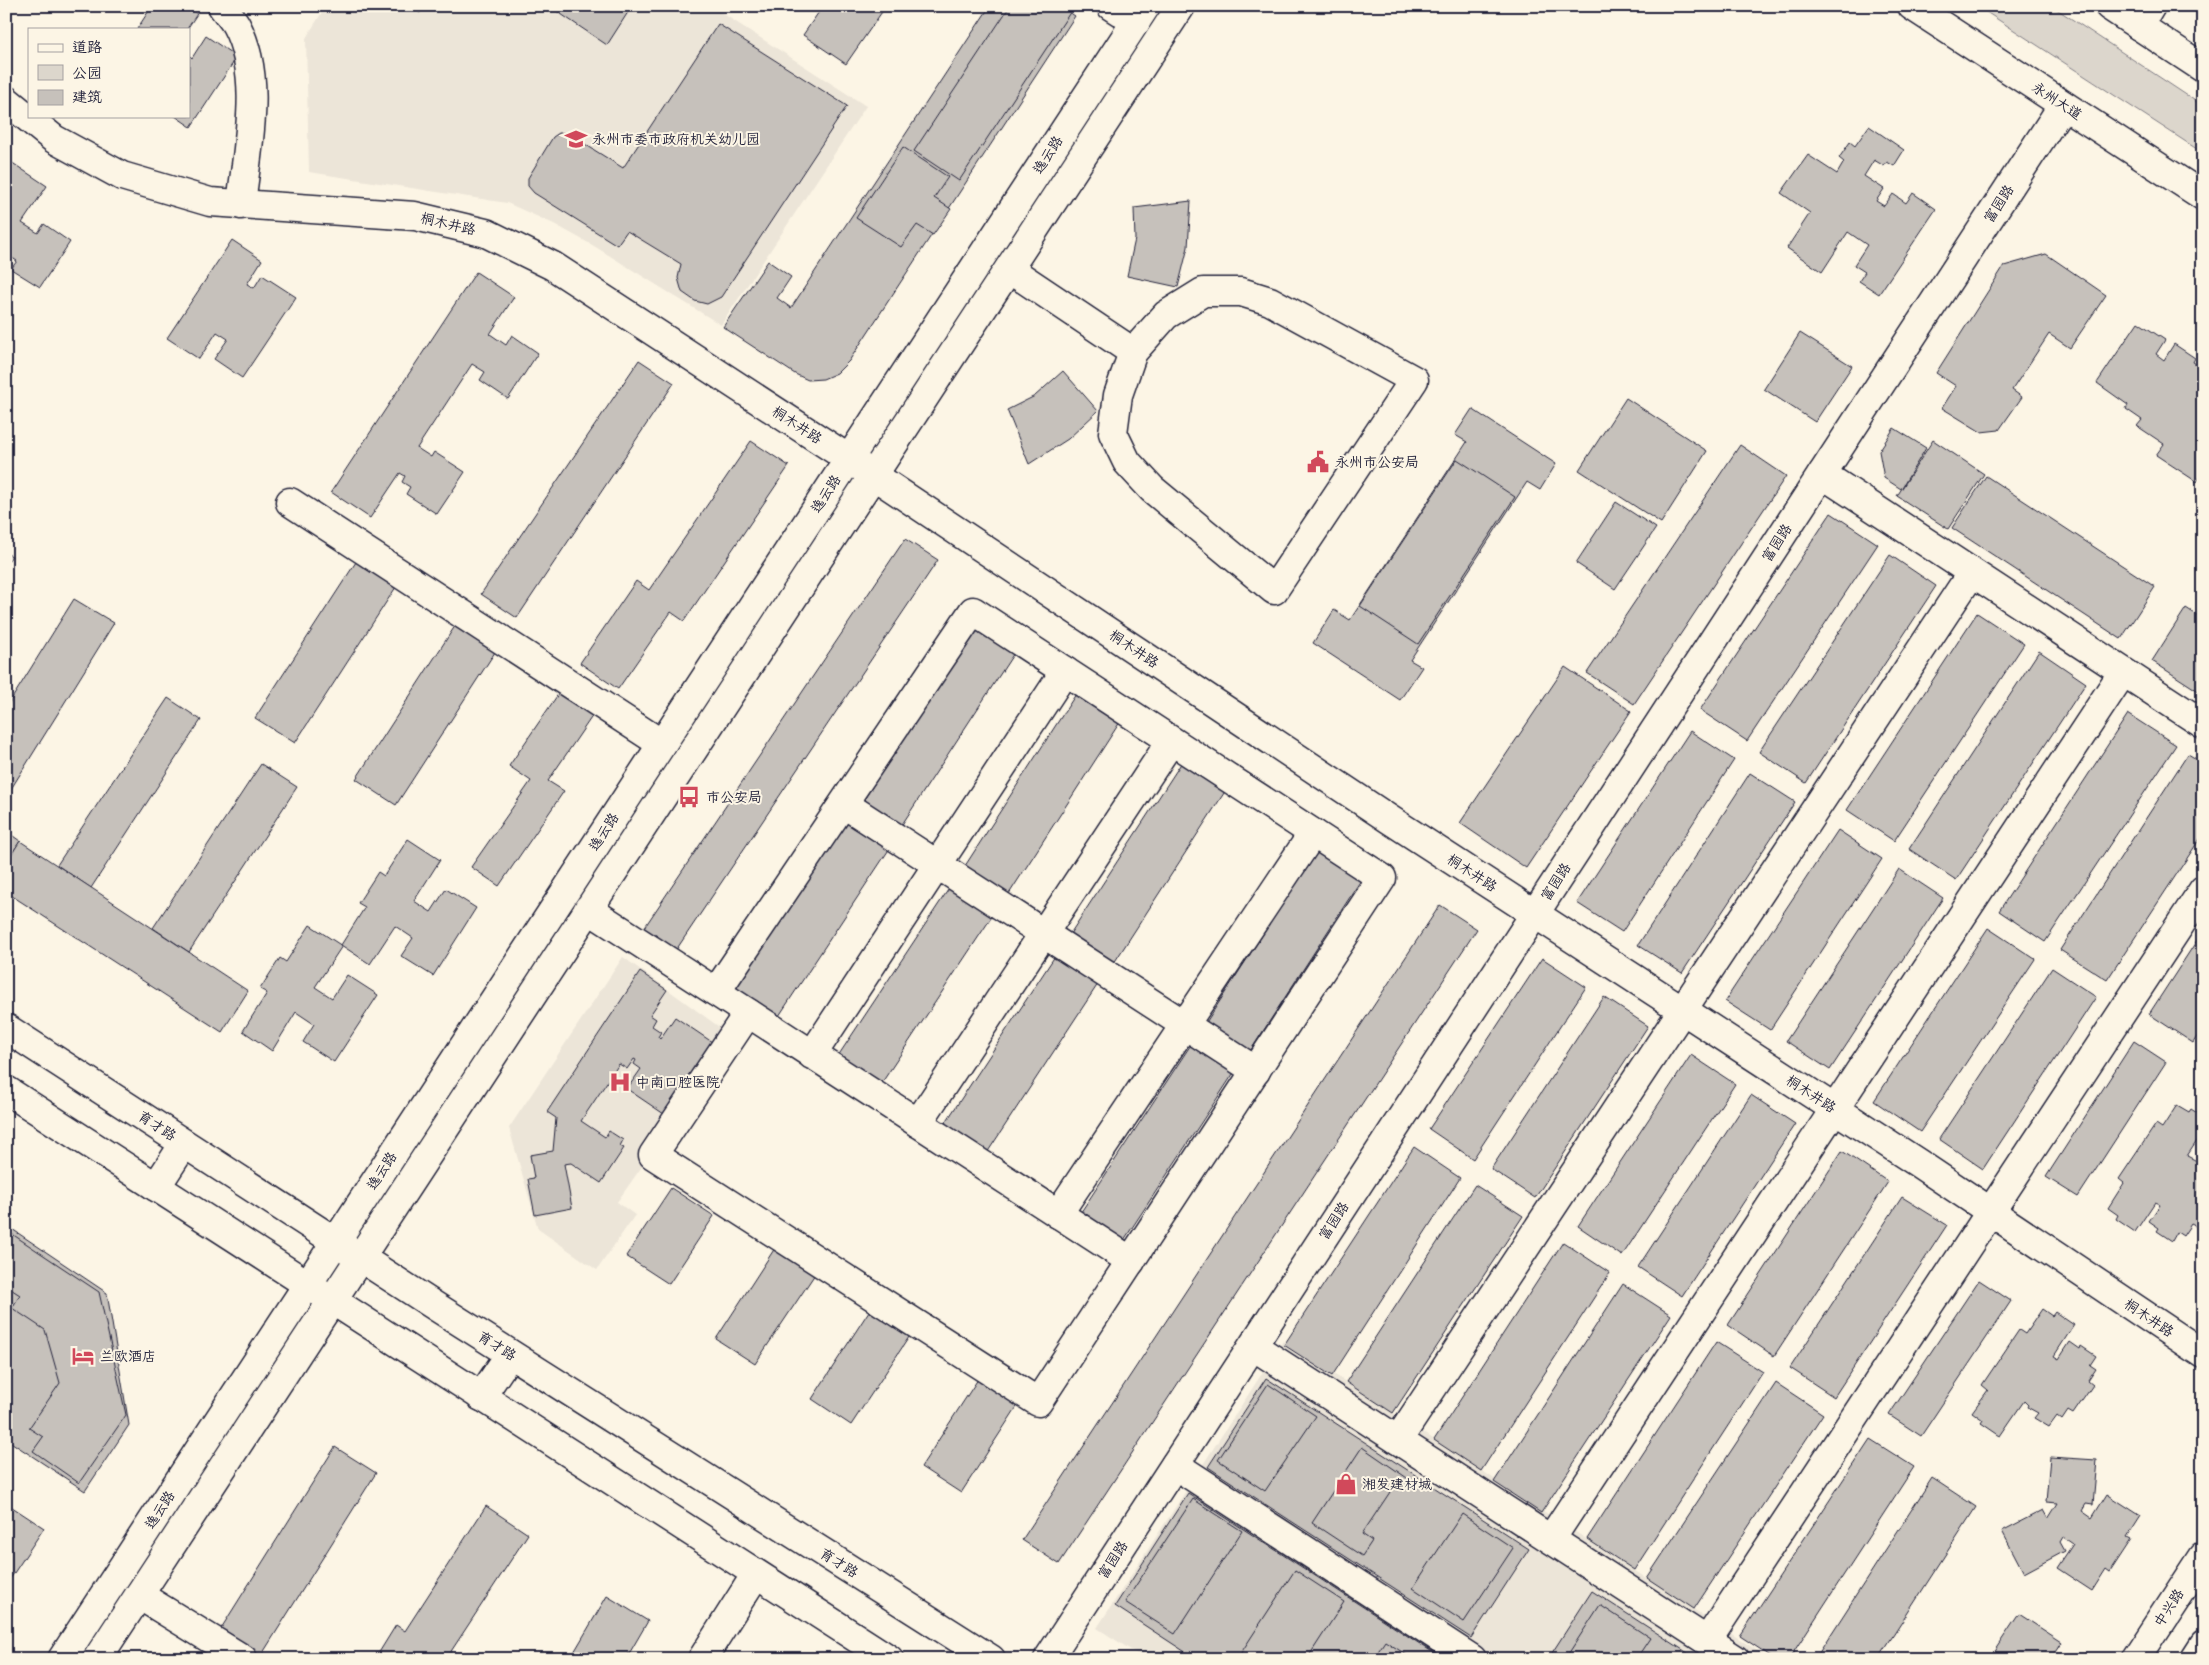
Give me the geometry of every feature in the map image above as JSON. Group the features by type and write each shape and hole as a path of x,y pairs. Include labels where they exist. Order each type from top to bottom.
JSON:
{"street":[{"path":"222,6 236,25 248,63 252,107 241,205"},
{"path":"1111,6 1141,14"},
{"name":"逸云路","path":"97,1659 1181,6"},
{"name":"永州大道","path":"1912,6 2203,196"},
{"path":"2109,6 2145,16 2203,68"},
{"name":"逸云路","path":"62,1659 1141,14"},
{"name":"桐木井路","path":"6,100 54,140 122,176 210,202 415,216 486,233 552,266 849,459 1389,820 1834,1109 2203,1354"},
{"name":"富园路","path":"1048,1659 2063,105"},
{"path":"1008,269 1133,352"},
{"path":"1203,292 1240,292 1270,301 1414,380 1274,590 1152,489 1127,462 1113,433 1118,395 1133,352 1166,315 1203,292"},
{"path":"1822,474 1971,574 2203,724"},
{"path":"290,502 662,744"},
{"path":"1398,1440 1971,574"},
{"path":"716,992 973,611 1382,878 1038,1402 653,1155 748,1013"},
{"path":"812,1055 1065,672"},
{"path":"1551,1539 2123,672"},
{"path":"918,1123 1171,741"},
{"path":"844,804 1256,1071"},
{"path":"1058,1214 1313,833"},
{"path":"1707,1641 2203,890"},
{"path":"588,909 1130,1262"},
{"name":"育才路","path":"6,1028 360,1258 991,1659"},
{"path":"6,1090 889,1659"},
{"path":"156,1187 184,1144"},
{"path":"1253,1346 1735,1659"},
{"path":"481,1397 510,1354"},
{"path":"1175,1465 1472,1659"},
{"name":"中兴路","path":"2136,1659 2203,1557"},
{"path":"702,1659 756,1574"},
{"path":"139,1595 243,1659"},
{"path":"2194,1659 2203,1645"}],"shaded area":[{"name":"永州市委市政府机关幼儿园","path":"326,6 711,6 866,106 721,325 594,246 554,224 507,203 309,172 306,38"},
{"name":"中南口腔医院","path":"623,957 733,1037 617,1202 635,1215 597,1270 538,1229 509,1128"},
{"name":"湘发建材城","path":"1283,1341 1770,1659 1145,1659 1097,1628"}],"green space":[{"path":"1977,6 2052,6 2203,106 2203,153"}],"building":[{"path":"152,6 186,6 197,14 188,28 138,28"},
{"path":"410,6 424,6 420,13"},
{"path":"549,6 632,6 607,45"},
{"path":"823,6 886,6 846,64 803,35"},
{"path":"990,6 1060,6 1075,16 849,361 837,373 823,379 808,380 795,374 723,327 768,261 791,277 777,298 791,308"},
{"path":"1010,6 1064,6 1071,11 959,181 914,151"},
{"path":"718,24 847,106 721,297 707,304 695,301 682,292 678,278 681,264 627,231 617,245 534,193 528,186 528,178 553,137 559,133 567,133 623,168"},
{"path":"206,36 237,57 191,127 178,118 190,118 190,56 192,58"},
{"path":"1869,126 1904,150 1894,166 1887,162 1884,166 1874,160 1864,176 1884,189 1876,201 1884,206 1893,194 1906,203 1913,193 1936,209 1879,294 1859,281 1865,272 1854,265 1867,245 1848,232 1822,272 1787,248 1810,213 1781,193 1808,155 1837,174 1844,162 1839,158 1850,142 1855,146"},
{"path":"903,147 948,177 934,198 951,209 933,235 917,225 901,247 856,218"},
{"path":"8,160 47,186 22,223 38,233 44,224 70,242 40,287 11,269 17,261 6,254"},
{"path":"1191,201 1188,247 1178,287 1127,276 1135,239 1134,208"},
{"path":"232,240 262,260 247,284 254,288 262,275 296,297 242,378 214,359 228,339 217,332 199,359 167,338"},
{"path":"2046,254 2106,295 2070,348 2049,334 2012,390 2022,397 1999,430 1981,432 1942,408 1956,386 1936,373 2004,266"},
{"path":"476,272 514,297 490,334 506,345 512,335 538,353 508,399 480,380 485,372 472,364 417,448 431,457 434,452 465,472 437,514 406,494 410,487 402,482 405,476 400,473 370,518 331,492"},
{"path":"2138,322 2165,340 2156,354 2164,360 2174,344 2195,358 2193,362 2203,368 2196,381 2203,385 2203,473 2197,482 2156,455 2164,444 2137,426 2142,420 2126,409 2128,405 2097,383"},
{"path":"1800,333 1852,366 1815,422 1764,389"},
{"path":"639,360 674,383 517,618 481,594"},
{"path":"1063,371 1098,411 1068,439 1029,464 1007,410 1035,396"},
{"path":"1626,398 1707,451 1661,523 1579,470"},
{"path":"1472,409 1556,464 1540,490 1527,482 1410,660 1422,667 1400,700 1313,643 1334,610 1350,620 1467,442 1455,435"},
{"path":"1894,428 1926,448 1901,489 1884,478 1879,451"},
{"path":"1933,440 1984,474 1948,529 1897,496"},
{"path":"751,441 789,466 684,621 671,612 618,689 580,663 636,581 649,590"},
{"path":"1740,445 1786,476 1634,704 1587,673"},
{"path":"1457,459 1515,497 1418,644 1360,606"},
{"path":"1986,476 2155,587 2121,639 1952,528"},
{"path":"1616,502 1656,528 1615,589 1576,563"},
{"path":"1831,513 1878,544 1747,741 1700,710"},
{"path":"905,539 938,560 672,956 640,934"},
{"path":"6,553 12,556 6,564"},
{"path":"1890,555 1936,586 1806,783 1759,752"},
{"path":"356,562 396,587 295,743 255,718"},
{"path":"74,599 114,623 6,797 6,708"},
{"path":"2186,608 2203,619 2203,694 2152,661"},
{"path":"1977,613 2024,644 1894,841 1847,810"},
{"path":"457,623 497,649 396,805 356,779"},
{"path":"976,628 1014,653 901,826 863,801"},
{"path":"2039,651 2086,683 1956,880 1909,849"},
{"path":"1565,667 1631,711 1526,868 1460,823"},
{"path":"561,690 595,712 548,781 564,791 499,886 471,867 531,781 509,766"},
{"path":"1076,694 1120,722 1007,897 963,869"},
{"path":"168,698 201,720 91,888 57,865"},
{"path":"2128,714 2176,745 2045,942 1999,911"},
{"path":"1690,731 1734,760 1622,932 1577,903"},
{"path":"2188,754 2203,763 2203,834 2107,980 2060,950"},
{"path":"1182,762 1226,790 1112,966 1068,937"},
{"path":"261,764 297,787 189,952 153,928"},
{"path":"1750,773 1795,802 1682,973 1638,945"},
{"path":"849,817 892,845 775,1022 732,994"},
{"path":"1838,830 1882,859 1770,1030 1725,1001"},
{"path":"6,831 20,841 6,863"},
{"path":"408,839 440,860 414,901 431,912 446,889 476,908 433,976 401,956 413,938 395,926 370,964 341,945 365,907 358,903 378,872 384,876"},
{"path":"20,841 248,991 222,1032 6,892 6,863"},
{"path":"1318,849 1363,877 1249,1053 1205,1024"},
{"path":"1899,869 1943,898 1830,1070 1786,1041"},
{"path":"952,884 995,912 877,1090 834,1062"},
{"path":"1440,905 1477,929 1059,1564 1022,1540"},
{"path":"310,925 342,946 315,987 332,998 347,975 378,995 334,1062 303,1042 314,1024 296,1012 272,1051 243,1031 267,993 260,989 280,958 286,962"},
{"path":"1988,928 2035,959 1920,1132 1874,1101"},
{"path":"2203,931 2203,1027 2193,1043 2149,1014"},
{"path":"1057,953 1100,981 983,1159 940,1131"},
{"path":"1542,958 1586,987 1473,1159 1429,1129"},
{"path":"2052,968 2096,997 1983,1169 1939,1139"},
{"path":"640,972 667,990 650,1015 656,1019 652,1026 661,1032 658,1037 660,1039 675,1017 712,1042 664,1114 627,1089 641,1069 634,1064 636,1060 634,1059 627,1069 619,1064 581,1121 605,1137 609,1131 623,1140 620,1146 624,1148 601,1183 571,1163 564,1164 572,1208 535,1215 528,1179 534,1178 530,1155 553,1151 556,1118 547,1112"},
{"path":"1604,997 1648,1026 1535,1198 1491,1169"},
{"path":"1194,1040 1237,1068 1120,1246 1077,1218"},
{"path":"2134,1041 2166,1062 2078,1197 2046,1177"},
{"path":"1691,1055 1735,1084 1622,1256 1578,1226"},
{"path":"1751,1095 1795,1124 1682,1296 1638,1267"},
{"path":"2177,1105 2189,1112 2191,1109 2203,1117 2203,1132 2187,1156 2203,1164 2203,1219 2197,1227 2191,1224 2183,1236 2177,1232 2172,1241 2157,1231 2159,1228 2149,1221 2160,1205 2155,1202 2135,1232 2116,1219 2118,1215 2108,1208 2124,1183 2119,1179 2156,1124 2162,1128"},
{"path":"1414,1147 1460,1178 1332,1376 1284,1345"},
{"path":"1842,1151 1888,1182 1774,1356 1728,1325"},
{"path":"1475,1185 1523,1216 1393,1413 1346,1382"},
{"path":"671,1188 714,1216 669,1284 626,1256"},
{"path":"1902,1197 1947,1225 1834,1397 1790,1368"},
{"name":"兰欧酒店","path":"6,1225 107,1293 129,1425 85,1491 6,1439"},
{"name":"兰欧酒店","path":"6,1230 99,1292 126,1415 79,1483 33,1451 43,1437 29,1428 60,1383 45,1330 12,1308 20,1295 6,1286"},
{"path":"1563,1242 1610,1273 1481,1471 1434,1440"},
{"path":"775,1248 815,1274 755,1364 716,1339"},
{"path":"1979,1280 2011,1301 1921,1436 1889,1415"},
{"path":"1623,1284 1671,1315 1541,1513 1494,1482"},
{"path":"871,1308 911,1334 851,1425 812,1399"},
{"path":"2042,1309 2052,1316 2055,1312 2074,1325 2054,1356 2059,1359 2070,1342 2080,1349 2081,1346 2096,1356 2090,1365 2096,1369 2088,1381 2093,1385 2073,1414 2068,1411 2062,1420 2057,1416 2049,1427 2034,1418 2038,1413 2027,1407 2028,1405 2024,1401 2000,1436 1981,1423 1983,1420 1972,1412 1988,1390 1982,1385 2019,1330 2025,1334"},
{"path":"1716,1342 1763,1372 1634,1570 1587,1539"},
{"path":"980,1376 1020,1402 961,1493 921,1467"},
{"path":"1266,1378 1529,1549 1471,1638 1208,1467"},
{"path":"1776,1383 1823,1414 1694,1609 1647,1578"},
{"path":"1268,1384 1316,1416 1265,1491 1218,1460"},
{"path":"1870,1439 1914,1467 1789,1659 1775,1659 1740,1636"},
{"path":"335,1447 376,1473 261,1656 220,1630"},
{"path":"1362,1447 1410,1480 1403,1491 1394,1486 1362,1534 1372,1541 1362,1556 1312,1523"},
{"path":"2050,1457 2097,1460 2093,1505 2086,1504 2082,1511 2092,1518 2107,1494 2141,1516 2127,1538 2131,1540 2110,1572 2106,1569 2092,1591 2057,1568 2073,1544 2063,1537 2060,1542 2065,1551 2024,1573 2002,1531 2043,1510 2048,1519 2058,1503 2046,1502"},
{"path":"1932,1478 1976,1507 1878,1659 1815,1659"},
{"path":"1188,1493 1443,1659 1196,1659 1115,1606"},
{"path":"1193,1499 1242,1531 1175,1634 1125,1602"},
{"path":"6,1503 44,1528 6,1585"},
{"path":"486,1506 528,1534 446,1659 431,1657 430,1659 375,1659 396,1625 405,1631"},
{"path":"1462,1514 1513,1548 1464,1622 1413,1588"},
{"path":"1295,1570 1344,1602 1307,1659 1237,1659"},
{"path":"1592,1591 1697,1659 1548,1659"},
{"path":"607,1596 648,1621 626,1659 570,1659"},
{"path":"1600,1605 1650,1638 1636,1659 1565,1659"},
{"path":"2019,1614 2062,1642 2051,1659 1989,1659"},
{"path":"1385,1641 1413,1659 1373,1659"}],"place":[{"name":"永州市委市政府机关幼儿园","path":"576,139"},
{"name":"永州市公安局","path":"1318,462"},
{"name":"市公安局","path":"689,797"},
{"name":"中南口腔医院","path":"620,1082"},
{"name":"兰欧酒店","path":"83,1356"},
{"name":"湘发建材城","path":"1346,1484"}]}
